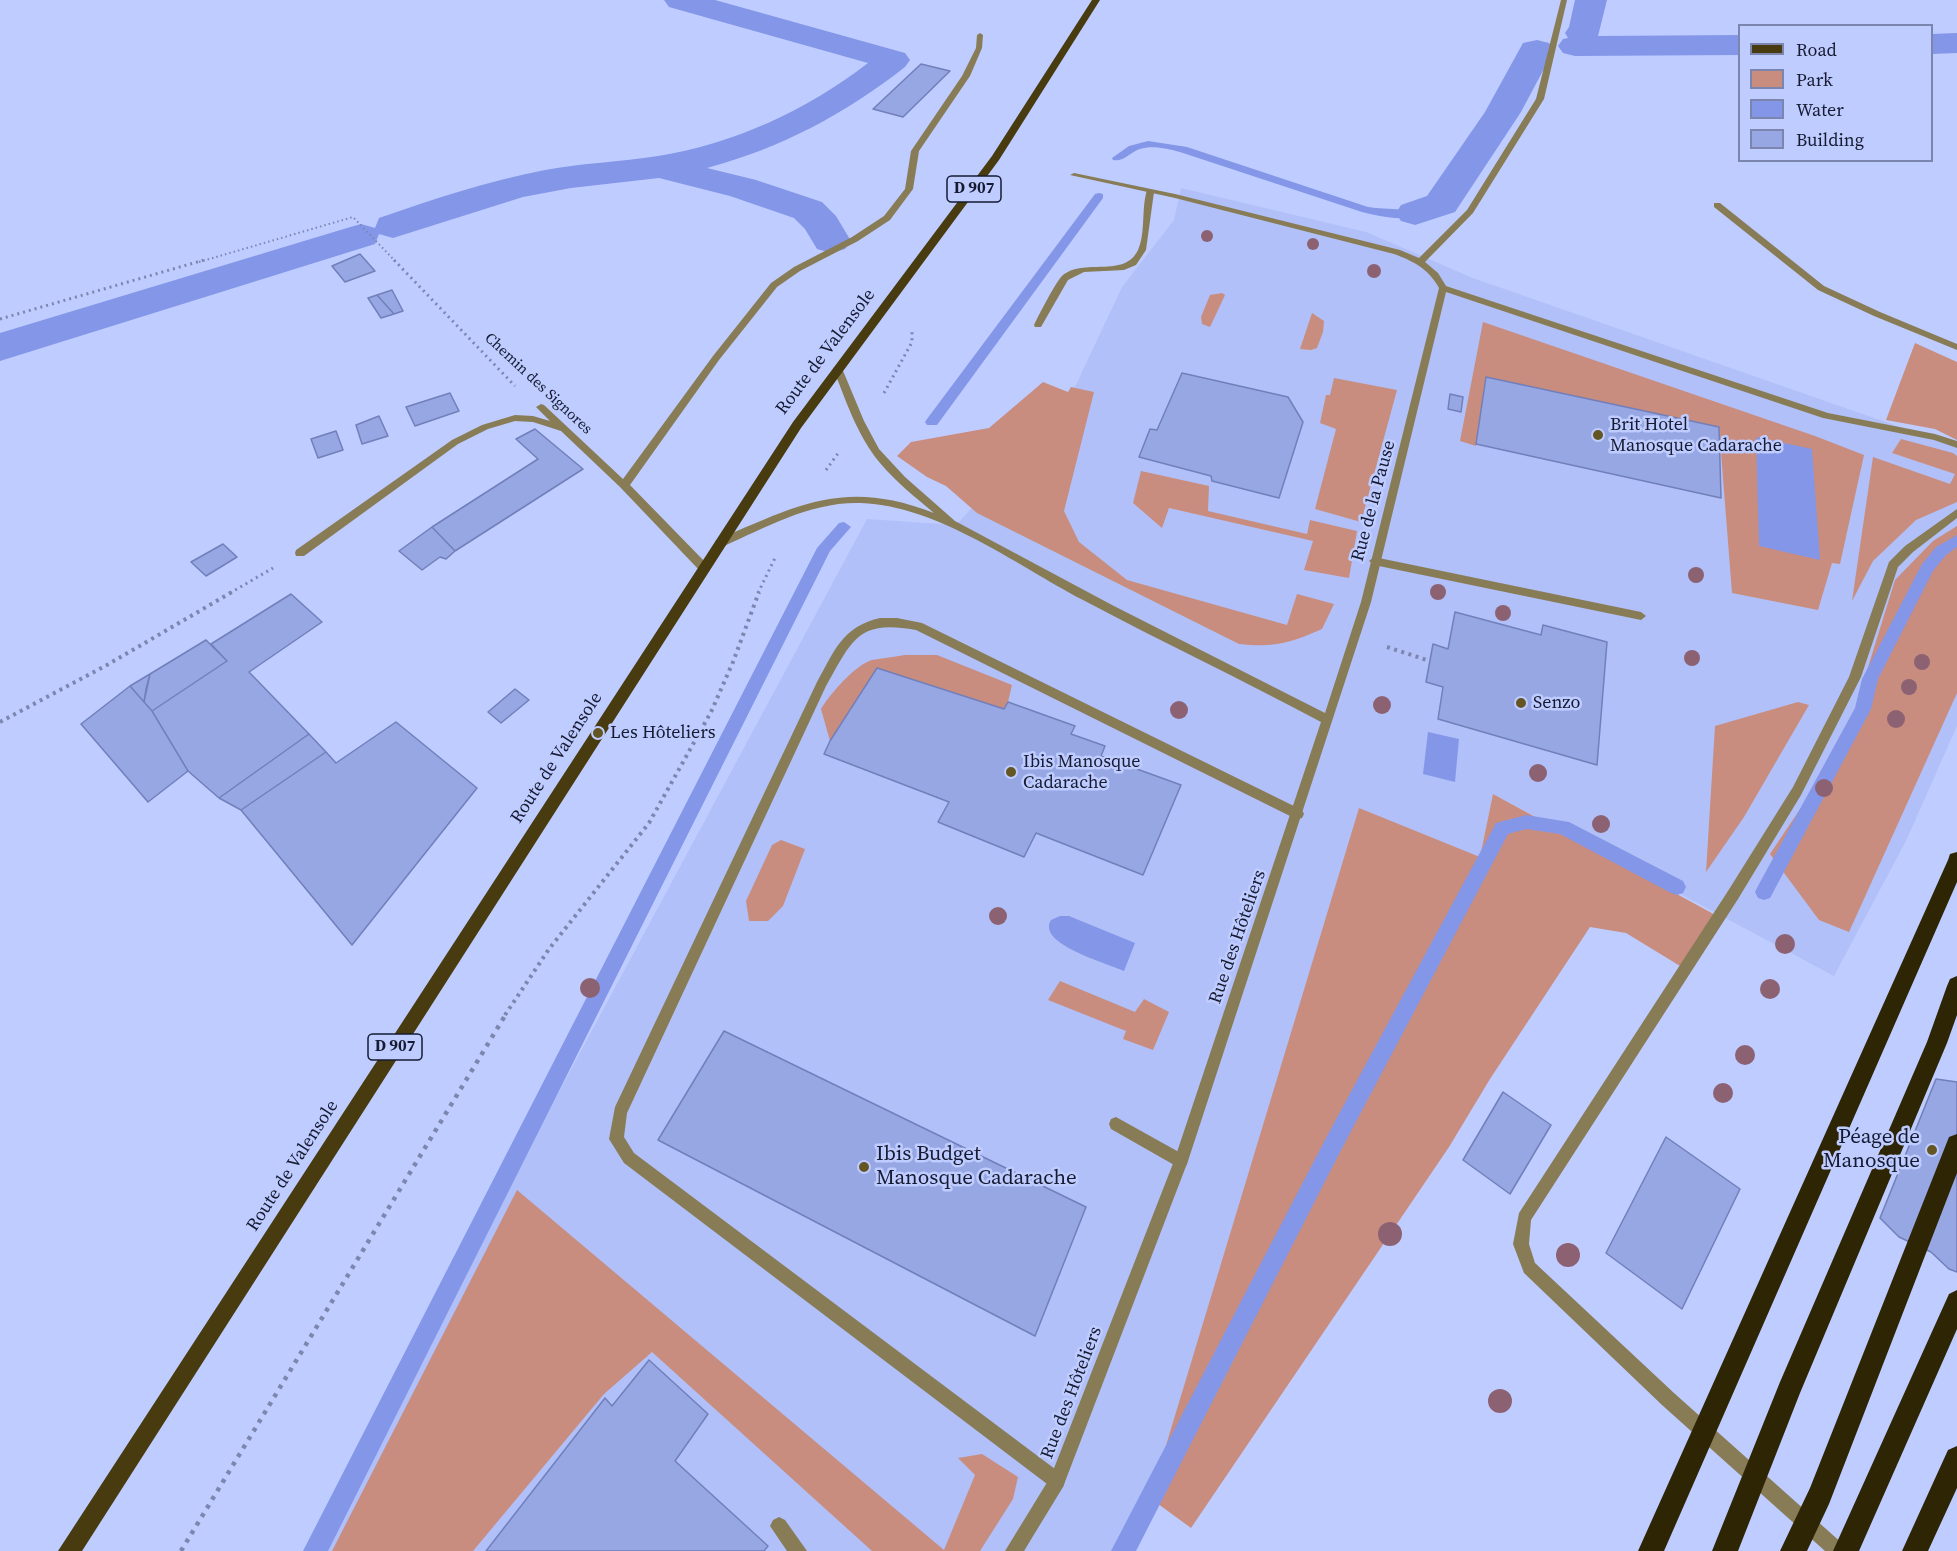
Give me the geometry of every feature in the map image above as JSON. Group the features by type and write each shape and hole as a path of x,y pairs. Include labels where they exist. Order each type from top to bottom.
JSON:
{"highway":[{"path":"1651,1551 1957,860"},
{"path":"1725,1551 1937,1043 1957,986"},
{"path":"1793,1551 1820,1494 1957,1145"},
{"path":"1846,1551 1957,1302"},
{"path":"1915,1551 1957,1459"}],"main road":[{"name":"Route de Valensole","path":"69,1551 720,543 838,368 981,179 1030,108 1096,0"}],"street":[{"path":"1420,262 1470,211 1540,99 1564,0"},
{"path":"624,485 716,358 774,285 796,269 855,239 887,218 909,189 915,151 966,76 979,48 980,35"},
{"path":"1074,175 1361,241 1420,262 1439,277 1443,288 1826,416 1935,437 1957,445"},
{"path":"1038,326 1065,278 1082,270 1124,267 1133,263 1142,250 1145,238 1150,192"},
{"path":"1717,205 1821,288 1876,314 1957,347"},
{"name":"Rue de la Pause","path":"1328,720 1366,602 1374,561 1421,385 1443,288"},
{"path":"838,368 861,425 881,457 956,525"},
{"name":"Chemin des Signores","path":"541,407 624,485 704,568"},
{"path":"300,553 455,442 485,427 515,418 533,419 562,428"},
{"path":"720,543 804,509 842,500 880,501 956,525 1077,592 1328,720"},
{"path":"1838,1551 1754,1479 1529,1268 1521,1244 1524,1218 1734,894 1797,791 1855,677 1893,565 1909,549 1957,513"},
{"path":"1374,561 1641,616"},
{"path":"1058,1481 629,1158 616,1138 620,1112 821,685 848,638 861,627 879,621 900,621 918,626 1298,814"},
{"name":"Rue des Hôteliers","path":"1014,1551 1058,1481 1181,1161 1328,720"},
{"path":"1116,1125 1181,1161"},
{"path":"779,1526 798,1551"}],"path":[{"name":"Chemin des Signores","path":"0,319 353,218 510,382 541,407"},
{"path":"181,1551 515,999 549,949 649,824 711,712 733,663 771,562 804,527 804,509 808,496 854,430 878,410 883,395 912,342 913,322"},
{"path":"0,722 107,665 300,553"},
{"path":"1354,638 1430,661"}],"shaded area":[{"path":"1181,188 1366,232 1473,278 1957,447 1957,726 1906,841 1834,976 1493,794 1480,857 1359,809 1150,1498 1112,1551 312,1551 867,519 956,525 1066,406 1122,287 1174,220"}],"green space":[{"path":"1222,293 1225,295 1210,327 1202,324 1201,317 1210,295"},
{"path":"1312,313 1324,321 1323,332 1317,348 1300,349"},
{"path":"1483,322 1864,455 1840,564 1832,563 1818,610 1732,593 1719,427 1486,378 1476,446 1460,441"},
{"path":"1915,343 1957,362 1957,440 1935,429 1886,420"},
{"path":"1334,378 1397,390 1361,522 1315,509 1336,429 1320,423 1326,395 1330,395"},
{"path":"1043,382 1068,392 1071,387 1094,392 1064,511 1079,542 1127,580 1287,625 1297,594 1334,604 1322,629 1282,643 1239,644 977,513 946,486 927,477 897,456 911,442 989,428"},
{"path":"1901,439 1957,456 1957,502 1916,520 1873,561 1852,601 1873,457 1950,484 1955,474 1892,453"},
{"path":"1141,471 1209,486 1208,511 1307,534 1310,520 1357,531 1349,578 1304,570 1313,541 1169,508 1162,528 1133,503"},
{"path":"1957,526 1957,693 1849,932 1819,920 1770,854 1867,709 1865,677 1895,580 1933,541"},
{"path":"905,655 937,655 1012,685 1008,702 1004,709 877,668 830,741 821,709 830,696 865,663"},
{"path":"1798,702 1809,705 1744,817 1706,872 1715,726"},
{"path":"1493,794 1719,917 1685,969 1626,933 1590,927 1490,1079 1449,1147 1191,1528 1150,1498 1359,808 1480,857"},
{"path":"781,840 805,849 783,906 768,921 749,921 746,901 772,845"},
{"path":"1060,981 1135,1012 1144,999 1169,1012 1153,1050 1123,1039 1126,1031 1048,1000"},
{"path":"517,1190 944,1550 975,1475 958,1458 982,1454 1018,1477 1013,1499 980,1551 872,1551 652,1352 604,1394 473,1551 332,1551"}],"water":[{"path":"1756,437 1812,449 1820,560 1759,546"},
{"path":"1428,732 1459,739 1455,782 1423,774"},
{"path":"1060,916 1069,916 1135,943 1124,971 1063,945 1049,929 1051,920"}],"building":[{"path":"921,64 950,71 903,117 873,109"},
{"path":"360,254 375,271 345,282 332,266"},
{"path":"392,290 403,311 394,314 377,295"},
{"path":"377,295 394,314 381,318 368,298"},
{"path":"1182,373 1288,397 1303,422 1279,498 1212,481 1211,476 1139,457 1150,429 1157,430"},
{"name":"Brit Hotel Manosque Cadarache","path":"1486,377 1719,427 1721,498 1476,444"},
{"path":"450,393 459,411 415,426 406,407"},
{"path":"1450,394 1463,397 1461,412 1448,409"},
{"path":"379,416 388,436 362,444 356,425"},
{"path":"535,429 583,469 455,551 432,527 538,459 516,439"},
{"path":"336,431 343,450 318,458 311,439"},
{"path":"432,527 455,551 446,559 440,557 422,570 399,551"},
{"path":"223,544 237,557 206,576 191,562"},
{"path":"291,594 322,622 249,672 309,734 219,798 188,771 152,711 227,661 211,644"},
{"name":"Senzo","path":"1455,612 1541,635 1543,625 1607,642 1597,765 1438,719 1443,687 1426,682 1433,644 1448,649"},
{"path":"206,640 227,661 152,711 144,702 150,674"},
{"path":"877,668 1004,709 1008,702 1075,726 1071,734 1105,746 1101,756 1181,785 1143,875 1036,833 1024,857 938,822 949,802 824,754"},
{"path":"150,674 146,689 144,702 130,686"},
{"path":"130,686 152,711 188,771 148,802 81,724"},
{"path":"515,689 529,700 501,723 488,712"},
{"path":"396,722 477,788 352,945 241,810 326,752 336,763"},
{"path":"309,734 326,752 241,810 219,798"},
{"path":"724,1031 1086,1207 1035,1336 658,1140"},
{"name":"Péage de Manosque","path":"1936,1079 1957,1082 1957,1272 1949,1269 1931,1252 1899,1237 1880,1218"},
{"path":"1503,1092 1551,1125 1510,1194 1463,1160"},
{"path":"1666,1137 1740,1189 1682,1309 1606,1253"},
{"path":"649,1360 708,1414 675,1461 768,1546 764,1551 486,1551 605,1398 612,1406"}],"waterway":[{"path":"393,226 467,201 523,186 571,177 691,161 753,142 841,98 893,60 680,0"},
{"path":"1581,33 1584,32 1591,0"},
{"path":"1933,44 1957,43"},
{"path":"1575,46 1738,45"},
{"path":"1415,213 1441,204 1503,112 1537,50"},
{"path":"1117,158 1141,145 1164,145 1183,149 1366,210 1389,214 1415,213"},
{"path":"664,168 743,188 808,210 822,224 831,241"},
{"path":"932,422 1099,196"},
{"path":"0,347 361,236"},
{"path":"315,1551 824,548 844,527"},
{"path":"1764,892 1863,709 1870,679 1927,568 1941,551 1957,540"},
{"path":"1123,1551 1333,1145 1502,828 1526,822 1563,827 1677,887"}],"place":[{"name":"Brit Hotel Manosque Cadarache","path":"1598,435"},
{"name":"Senzo","path":"1521,703"},
{"name":"Les Hôteliers","path":"598,733"},
{"name":"Ibis Manosque Cadarache","path":"1011,772"},
{"name":"Péage de Manosque","path":"1932,1150"},
{"name":"Ibis Budget Manosque Cadarache","path":"864,1167"}]}
